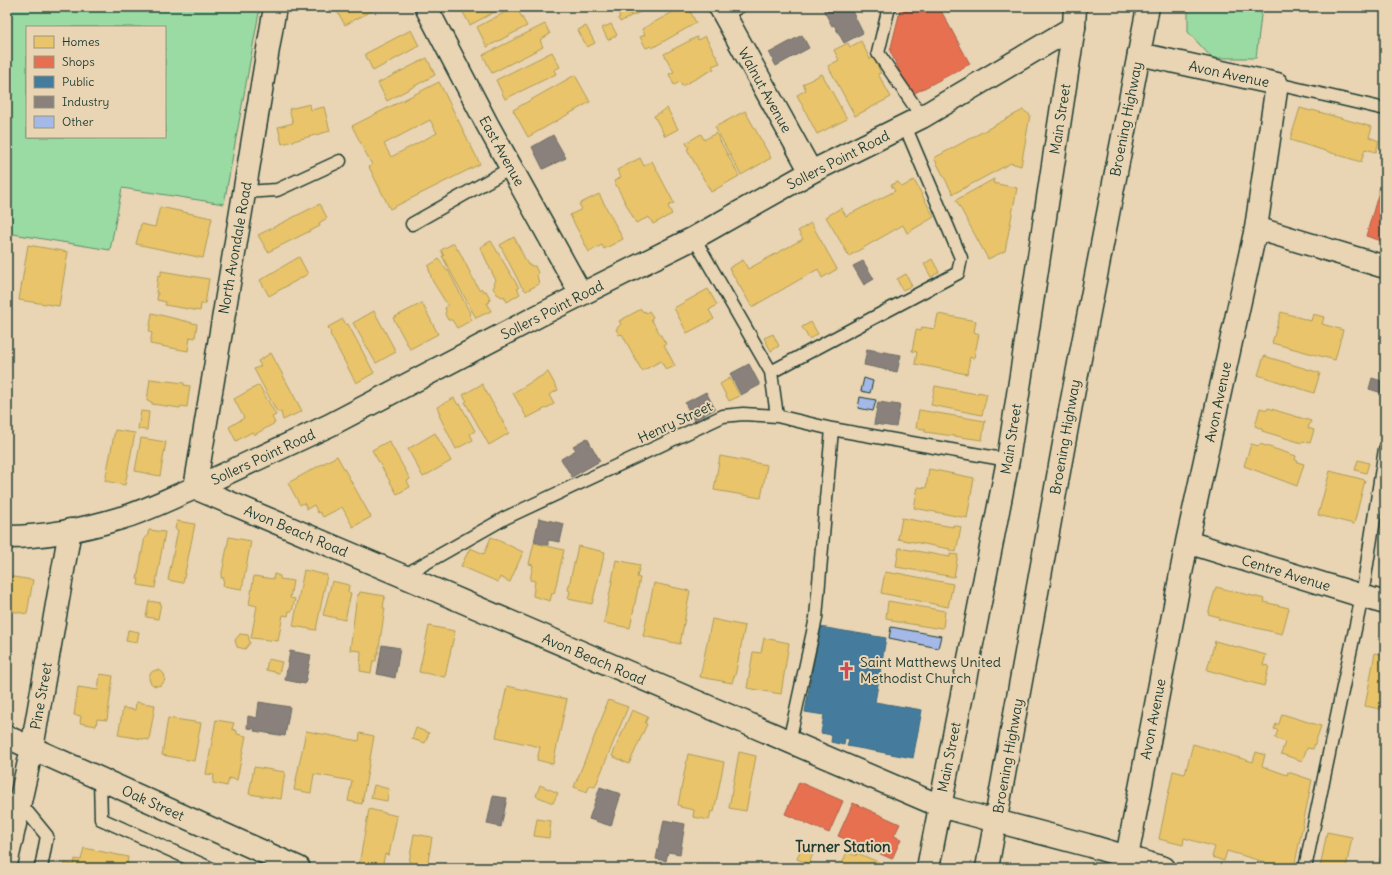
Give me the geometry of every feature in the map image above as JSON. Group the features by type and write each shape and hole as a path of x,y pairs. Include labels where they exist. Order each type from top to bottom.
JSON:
{"street":[{"name":"North Avondale Road","path":"195,488 275,7"},
{"name":"East Avenue","path":"426,7 487,124 581,294"},
{"name":"Broening Highway","path":"987,868 1072,397 1148,7"},
{"name":"Walnut Avenue","path":"728,10 811,172"},
{"name":"Sollers Point Road","path":"7,537 23,537 70,530 123,518 195,488 330,425 581,294 694,238 811,172 913,122 1075,17"},
{"name":"Main Street","path":"928,868 1008,460 1075,17"},
{"name":"Avon Avenue","path":"1124,862 1187,542 1256,228 1277,84 1139,54"},
{"path":"1256,228 1385,267"},
{"name":"Avon Beach Road","path":"195,488 940,806 996,821 1124,862 1164,868"},
{"name":"Pine Street","path":"7,860 32,748 70,530"},
{"name":"Centre Avenue","path":"1187,542 1385,603"},
{"name":"Oak Street","path":"7,737 299,868"}],"lane":[{"path":"771,372 958,273 961,258 913,122 878,53 889,7"},
{"path":"1277,84 1385,109"},
{"path":"245,192 277,190 340,161"},
{"path":"412,224 511,168"},
{"path":"694,238 771,372 777,416"},
{"name":"Henry Street","path":"403,576 505,518 723,416 743,414 777,416 832,429 1008,460"},
{"path":"789,742 816,618 832,429"},
{"path":"1305,868 1362,596 1385,449"},
{"path":"100,779 101,819 210,868"},
{"path":"20,803 47,836 41,868"}],"green space":[{"path":"7,7 260,7 224,204 122,188 110,250 7,233"},
{"path":"1188,7 1262,7 1256,58 1212,58 1188,32"}],"building: Homes":[{"path":"345,7 379,7 345,25 337,11"},
{"path":"460,7 504,7 470,25"},
{"path":"515,7 527,26 487,47 477,27"},
{"path":"615,7 626,7 631,16 620,22 618,18 620,17"},
{"path":"627,7 650,7 632,16"},
{"path":"682,7 688,7 696,23 652,48 651,46 646,48 640,37 645,35 642,29"},
{"path":"545,24 550,34 540,40 543,47 492,73 483,55"},
{"path":"611,24 617,35 608,40 602,28"},
{"path":"586,26 595,43 587,47 578,30"},
{"path":"411,30 419,46 373,71 365,54"},
{"path":"705,36 720,63 712,66 714,69 682,86 680,82 674,85 669,74 674,72 664,54 697,37 698,40"},
{"path":"861,41 870,59 873,57 881,73 878,74 891,97 855,116 828,66 839,60 834,50 848,43 850,47"},
{"path":"552,52 560,67 554,70 556,74 505,99 496,80"},
{"path":"427,58 435,75 387,101 378,83"},
{"path":"822,74 847,119 817,134 797,95 806,90 803,84"},
{"path":"575,75 590,102 528,137 513,110"},
{"path":"439,82 480,164 390,209 369,167 372,165 352,126","holes":["430,120 437,133 391,157 384,144"]},
{"path":"310,104 311,110 324,107 330,131 282,144 278,127 293,123 289,109"},
{"path":"667,108 678,129 665,136 654,116"},
{"path":"1300,108 1372,127 1369,137 1379,141 1376,152 1365,149 1361,162 1290,140"},
{"path":"1023,110 1030,115 1021,166 1011,163 953,194 934,158"},
{"path":"745,111 771,158 741,175 715,127"},
{"path":"716,133 739,176 711,192 687,149 689,148 686,143 701,134 704,140"},
{"path":"640,158 644,166 652,161 674,203 668,206 672,214 653,224 649,217 636,223 614,181 621,177 617,170"},
{"path":"994,179 993,183 1017,188 1005,251 988,259 956,200"},
{"path":"914,180 934,217 907,233 903,225 849,256 826,217 841,208 846,216 895,191 891,185 898,182 902,187"},
{"path":"599,194 623,239 604,249 602,245 589,252 570,215 582,209 579,204"},
{"path":"320,204 327,218 319,223 320,226 268,252 258,235"},
{"path":"160,207 212,218 203,258 136,244 141,224 155,227"},
{"path":"811,223 837,269 822,278 818,269 752,307 729,268 743,260 748,269 803,239 798,231"},
{"path":"514,237 528,265 530,264 531,266 535,266 538,273 539,284 526,291 521,286 500,245"},
{"path":"491,241 519,288 517,288 520,294 507,302 504,296 502,297 497,294 493,288 496,281 480,247"},
{"path":"454,243 479,290 481,288 483,291 486,291 490,298 489,303 487,303 491,311 476,318 442,256 444,256 441,250"},
{"path":"28,245 68,252 59,306 19,300"},
{"path":"299,257 308,274 269,296 260,280"},
{"path":"439,259 447,271 448,270 470,313 469,314 472,320 457,328 452,320 448,320 445,314 445,308 448,306 432,280 428,266"},
{"path":"932,259 939,272 931,277 924,264"},
{"path":"161,271 209,279 205,304 201,304 200,311 165,305 166,302 157,300 158,293 156,293 158,275 161,276"},
{"path":"906,274 912,286 902,290 897,279"},
{"path":"708,289 717,305 709,310 714,319 687,333 674,308"},
{"path":"422,303 438,334 410,349 393,318"},
{"path":"641,309 646,313 649,311 653,317 651,319 666,344 664,345 675,366 666,370 661,361 642,371 622,334 619,335 616,329 621,324 619,321"},
{"path":"374,311 396,352 376,363 353,323"},
{"path":"1281,312 1311,321 1313,314 1324,317 1322,324 1343,330 1335,360 1272,343"},
{"path":"152,313 197,324 195,338 190,337 188,351 150,344 152,333 149,332"},
{"path":"938,314 976,321 974,332 979,334 974,358 970,357 967,374 915,364 917,352 912,351 916,330 921,331 922,327 935,329"},
{"path":"343,319 346,325 348,324 374,373 356,383 330,334 331,333 328,327"},
{"path":"811,322 818,334 809,339 802,327"},
{"path":"773,334 779,346 771,351 764,338"},
{"path":"271,353 302,411 283,420 281,412 277,412 254,369 261,366 258,361"},
{"path":"1264,356 1320,373 1314,393 1258,375"},
{"path":"548,372 558,390 549,395 554,404 527,418 513,393"},
{"path":"730,378 740,396 729,401 720,384"},
{"path":"150,379 184,383 184,385 190,386 187,407 181,406 180,408 152,404 152,402 147,401"},
{"path":"482,384 509,433 489,445 465,402 467,401 463,395"},
{"path":"259,385 276,415 272,417 275,423 254,435 252,432 236,441 229,427 244,418 234,399"},
{"path":"935,386 977,394 978,392 987,394 982,415 931,405"},
{"path":"454,398 458,405 460,404 475,431 470,434 473,440 456,449 439,415 440,414 437,407"},
{"path":"1260,408 1267,410 1268,408 1311,421 1308,428 1314,430 1310,443 1303,441 1302,443 1262,431 1262,429 1255,426"},
{"path":"919,410 985,421 982,440 925,432 925,429 916,428"},
{"path":"141,411 149,412 147,430 138,429"},
{"path":"115,430 135,433 125,485 105,481"},
{"path":"435,433 451,461 423,477 408,449"},
{"path":"141,438 166,442 160,476 135,471"},
{"path":"389,441 410,479 407,481 410,487 397,494 372,450"},
{"path":"1251,444 1259,446 1260,444 1296,456 1295,460 1298,461 1297,462 1304,464 1297,486 1244,466"},
{"path":"337,456 371,517 353,527 342,507 323,517 320,512 318,513 314,505 307,509 304,503 300,505 288,483"},
{"path":"720,456 767,465 761,498 714,490"},
{"path":"1358,460 1369,463 1366,473 1355,470"},
{"path":"929,469 974,478 967,518 914,508 918,487 926,488"},
{"path":"1330,471 1365,480 1354,524 1318,515"},
{"path":"902,518 953,527 953,525 961,527 956,552 949,550 950,549 898,539"},
{"path":"177,521 195,524 183,583 168,580 178,530 175,529"},
{"path":"149,530 165,532 155,588 138,585 139,579 137,579 145,537 147,537"},
{"path":"229,537 251,541 242,589 223,586 224,578 221,578"},
{"path":"491,537 523,552 510,582 500,577 498,582 461,566 470,548 484,554"},
{"path":"1385,538 1385,572 1382,571 1383,565 1381,564"},
{"path":"534,543 564,550 554,594 552,593 550,601 533,596 535,581 530,580 533,565 529,564"},
{"path":"578,546 605,552 592,604 568,599 570,591 568,590"},
{"path":"899,548 950,557 950,554 958,555 954,577 896,567"},
{"path":"616,560 640,565 637,577 640,578 630,628 604,623"},
{"path":"304,570 327,575 316,630 293,626"},
{"path":"885,572 953,584 948,607 881,593"},
{"path":"274,574 280,576 280,579 293,581 290,598 295,599 292,611 289,611 288,616 283,615 278,641 251,638 257,606 249,604 254,576 273,579"},
{"path":"7,576 33,580 27,614 11,611 9,626 7,626"},
{"path":"332,581 349,585 348,592 351,593 345,620 323,615"},
{"path":"654,583 690,591 680,644 643,636"},
{"path":"1216,587 1265,599 1264,602 1289,608 1282,634 1218,619 1219,617 1208,614"},
{"path":"360,592 385,596 383,608 385,608 378,654 376,661 373,661 371,673 360,671 361,651 350,650 357,595 359,595"},
{"path":"149,601 161,603 158,619 146,617"},
{"path":"888,601 945,611 943,628 892,621 892,619 886,618"},
{"path":"712,619 745,626 735,676 732,683 700,677"},
{"path":"429,626 455,631 445,677 419,672"},
{"path":"128,630 139,632 137,643 126,641"},
{"path":"240,634 248,635 250,643 245,649 237,647 235,640"},
{"path":"764,638 789,643 781,694 747,688 753,652 761,653"},
{"path":"1215,641 1266,655 1263,665 1269,666 1264,686 1207,670"},
{"path":"1375,653 1385,655 1385,710 1365,706"},
{"path":"268,659 282,662 279,673 266,670"},
{"path":"154,670 160,670 165,675 163,684 160,686 154,686 149,681 149,675"},
{"path":"100,674 113,676 107,720 97,719 96,726 80,723 81,716 74,715 78,687 98,690"},
{"path":"507,686 567,699 553,764 537,760 540,747 496,737"},
{"path":"608,700 628,707 595,787 590,785 587,792 574,787"},
{"path":"136,702 155,705 149,740 118,735 123,708 135,710"},
{"path":"632,710 648,717 645,723 647,724 629,764 612,756"},
{"path":"1282,714 1321,726 1313,749 1307,748 1302,761 1281,754 1285,742 1275,738 1278,730 1274,729 1276,724 1279,724"},
{"path":"168,718 201,723 194,761 162,755"},
{"path":"216,720 234,723 232,729 237,731 237,734 246,736 237,780 229,778 227,786 213,783 214,775 206,774"},
{"path":"416,728 429,733 425,743 412,739"},
{"path":"306,731 359,741 360,733 374,736 362,804 348,801 352,781 314,774 311,793 294,790"},
{"path":"1193,744 1253,762 1256,752 1265,755 1262,766 1287,775 1288,772 1312,780 1294,868 1285,868 1227,851 1224,861 1212,857 1215,847 1184,838 1183,845 1159,839 1173,771 1185,774"},
{"path":"739,752 756,756 746,811 729,808"},
{"path":"688,754 724,762 714,812 711,811 709,820 693,817 694,810 680,807 681,806 678,805"},
{"path":"254,767 285,772 281,799 249,794"},
{"path":"374,785 389,789 387,801 371,798"},
{"path":"540,785 558,793 553,803 536,796"},
{"path":"369,809 397,816 389,855 385,854 382,868 359,865"},
{"path":"537,819 551,821 549,838 534,836"},
{"path":"1327,832 1352,837 1346,868 1320,868"},
{"path":"414,834 432,837 427,868 408,868"},
{"path":"1385,835 1385,868 1378,868"},
{"path":"84,848 128,857 127,864 134,865 133,868 64,868 65,863 74,865 75,859 81,860"},
{"path":"801,848 813,853 809,864 797,859"},
{"path":"847,852 856,856 857,853 892,868 840,868"}],"building: Shops":[{"path":"901,7 939,7 970,64 911,95 890,51"},
{"path":"1380,188 1385,190 1385,242 1366,236"},
{"path":"799,782 843,801 829,833 785,814"},
{"path":"853,803 900,824 894,836 901,839 892,859 838,836"}],"building: Public":[{"name":"Saint Matthews United Methodist Church","path":"820,627 886,638 875,702 922,710 913,758 847,746 849,739 845,738 844,745 831,742 832,735 821,733 824,715 805,712"}],"building: Industry":[{"path":"822,7 850,7 863,33 844,43 834,25 832,26"},
{"path":"802,35 809,48 776,66 769,53"},
{"path":"553,135 566,158 543,169 532,147"},
{"path":"863,261 874,279 864,285 853,266"},
{"path":"867,349 901,355 897,372 864,365"},
{"path":"749,364 760,385 741,395 730,374"},
{"path":"1372,378 1385,382 1382,393 1369,389"},
{"path":"706,392 715,409 694,421 685,403"},
{"path":"878,402 900,405 896,427 874,424"},
{"path":"587,438 600,461 572,477 561,459 576,450 573,446"},
{"path":"539,518 564,524 560,542 548,540 548,545 534,542"},
{"path":"382,645 400,648 395,678 377,674"},
{"path":"290,651 311,655 305,684 285,680"},
{"path":"259,702 290,707 285,736 254,731 255,729 247,728 248,716 257,718"},
{"path":"600,787 621,794 611,826 589,819"},
{"path":"493,796 507,798 501,827 487,824"},
{"path":"664,820 685,824 680,854 668,852 666,861 656,859"}],"building: Other":[{"path":"864,378 873,381 870,393 861,391"},
{"path":"860,397 876,400 873,411 858,408"},
{"path":"891,627 941,636 938,648 889,638"}],"place":[{"name":"Saint Matthews United Methodist Church","path":"847,670"}],"district":[{"name":"Turner Station","path":"843,847"}]}
